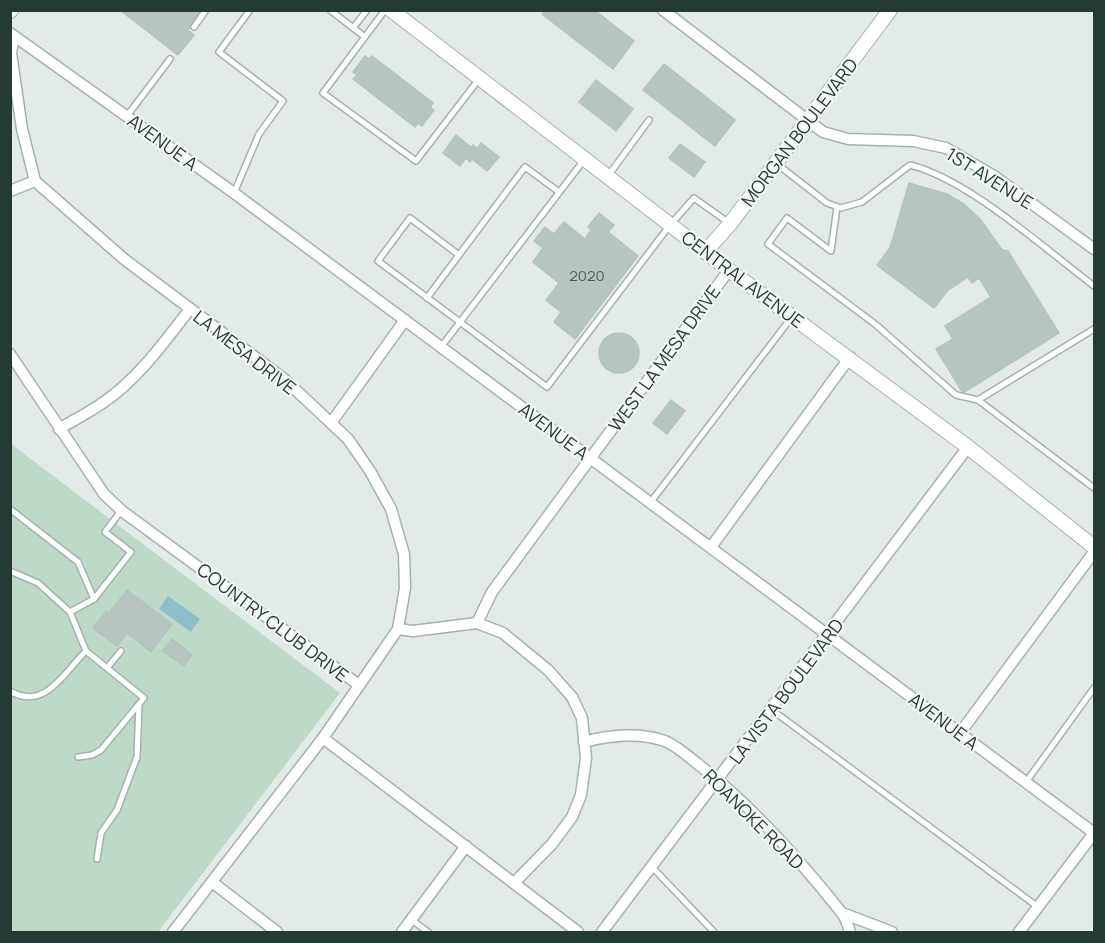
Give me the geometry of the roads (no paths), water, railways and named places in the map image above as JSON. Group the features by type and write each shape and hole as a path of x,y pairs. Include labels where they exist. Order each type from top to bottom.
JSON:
{"street":[{"name":"CENTRAL AVENUE","path":"391,10 705,252 850,357 968,447 1095,547"},
{"name":"1ST AVENUE","path":"663,10 822,132 848,139 913,141 946,148 994,176 1095,249"},
{"name":"MORGAN BOULEVARD","path":"705,252 730,224 890,10"},
{"name":"AVENUE A","path":"12,35 234,193 1094,833"},
{"path":"10,191 35,180 22,129 10,53 12,35"},
{"name":"LA MESA DRIVE","path":"35,180 115,252 284,379 348,439 370,471 391,509 404,554 405,588 398,629"},
{"name":"WEST LA MESA DRIVE","path":"477,623 492,592 729,270"},
{"path":"59,429 105,402 132,379 157,352 190,309"},
{"path":"331,423 405,320"},
{"name":"COUNTRY CLUB DRIVE","path":"10,354 104,494 122,511 358,686 323,738 173,933"},
{"path":"711,548 850,357"},
{"name":"LA VISTA BOULEVARD","path":"602,933 968,447"},
{"path":"960,733 1095,552"},
{"path":"358,686 398,629 413,631 477,623 503,633 548,670 572,697 582,718 586,758 581,795 572,817 552,844 514,883"},
{"name":"ROANOKE ROAD","path":"584,742 616,736 637,736 666,741 719,780 768,829 842,913 850,933"},
{"path":"323,738 578,933"},
{"path":"1019,933 1094,833"},
{"path":"402,933 466,846"},
{"path":"212,882 277,933"},
{"name":"ROANOKE ROAD","path":"842,913 892,933"}],"lane":[{"path":"194,27 206,10"},
{"path":"234,193 259,134 283,101 219,52 250,10"},
{"path":"330,10 365,37"},
{"path":"353,28 367,10"},
{"path":"385,10 323,93 416,161 479,78"},
{"path":"127,116 170,59"},
{"path":"608,176 649,120"},
{"path":"441,347 585,158"},
{"path":"776,163 837,207 862,202 910,165 928,170 976,198 1095,286"},
{"path":"427,298 525,166 559,192"},
{"path":"459,255 410,218 378,261 547,387 670,225 694,198 730,224"},
{"path":"837,207 831,251 787,218 768,244 875,324 956,395 978,400 1095,488"},
{"path":"650,503 793,316"},
{"path":"978,400 1095,329"},
{"path":"10,509 78,562 94,599"},
{"path":"70,612 94,599 131,552 105,532 122,511"},
{"path":"10,571 38,583 70,612 86,651 144,698 101,750 92,755 78,756"},
{"path":"10,691 23,697 46,693 86,651"},
{"path":"107,668 121,651"},
{"path":"1026,783 1095,688"},
{"path":"97,859 101,833 117,810 138,757 139,705"},
{"path":"772,710 1038,907"},
{"path":"652,867 714,933"},
{"path":"412,921 428,933"}],"water":[{"path":"168,596 200,619 191,632 159,609"}]}
